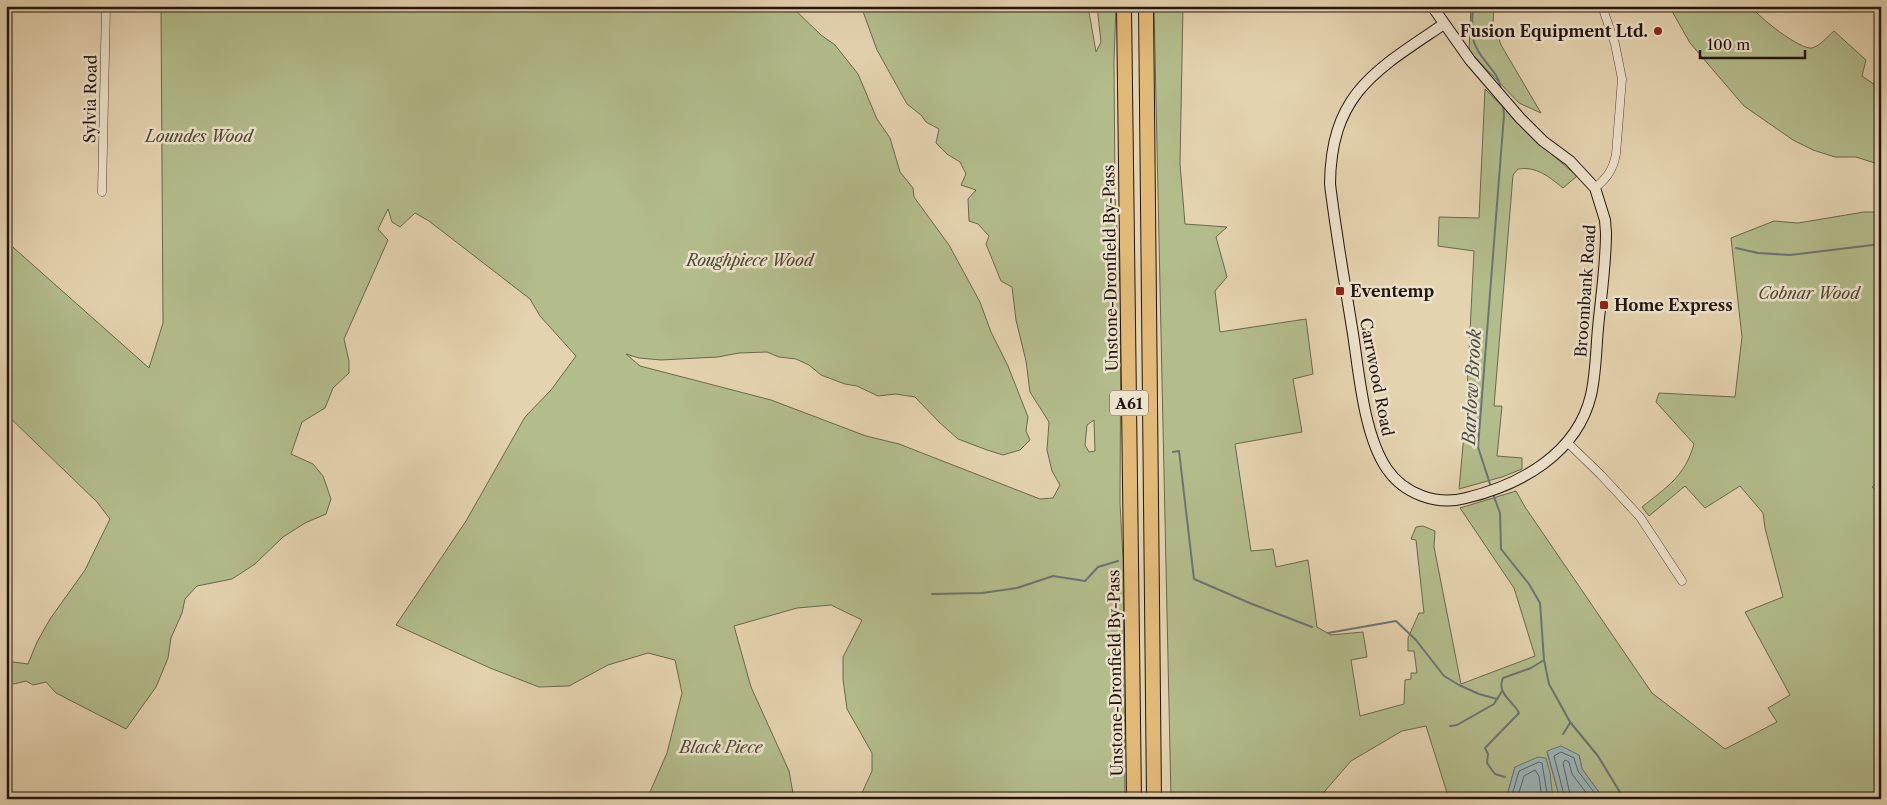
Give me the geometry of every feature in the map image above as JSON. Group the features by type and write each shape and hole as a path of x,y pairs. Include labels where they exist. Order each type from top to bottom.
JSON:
{"highway":[{"name":"Unstone-Dronfield By-Pass","path":"1124,6 1134,799"},
{"name":"A61","path":"1146,6 1154,799"}],"street":[{"name":"Sylvia Road","path":"102,192 106,6"},
{"name":"Broombank Road","path":"1432,6 1470,60 1511,108 1543,141 1570,161 1595,188 1605,220 1606,238 1593,380 1586,410 1567,442 1549,460 1532,473 1479,495 1450,500"},
{"path":"1595,188 1608,176 1614,167 1622,79 1616,44 1602,6"},
{"name":"Carrwood Road","path":"1444,24 1400,54 1364,83 1349,104 1338,128 1332,150 1330,184 1362,390 1377,452 1386,468 1397,481 1410,491 1427,498 1450,500"},
{"path":"1567,442 1601,474 1640,517 1682,581"}],"green space":[{"path":"161,6 791,6 821,35 835,45 858,74 877,119 890,138 900,172 913,188 914,197 949,245 980,302 1028,417 1026,431 1030,440 1020,450 1003,455 987,450 958,439 915,397 896,394 878,396 857,386 845,384 821,375 809,365 796,359 779,357 767,352 661,360 639,358 626,354 640,366 771,400 866,436 899,444 1040,499 1053,498 1060,485 1052,471 1047,450 1049,422 1030,392 1026,361 1016,320 1012,287 1001,281 986,244 989,236 978,224 969,221 968,199 976,190 961,185 966,174 960,162 947,154 936,143 939,129 926,122 921,115 907,104 877,50 861,6 1088,6 1096,52 1101,42 1097,6 1116,6 1114,60 1115,198 1121,298 1120,503 1123,559 1125,799 856,799 861,795 872,771 872,753 847,709 843,679 843,657 862,620 831,605 797,608 734,626 751,687 789,771 794,799 647,799 667,753 682,693 675,660 648,653 608,665 569,686 539,687 490,668 396,625 466,521 525,417 551,390 576,356 540,316 530,299 429,221 415,213 400,227 392,222 388,209 378,229 388,240 344,339 349,361 349,373 333,388 325,408 302,422 291,454 313,464 323,476 331,499 326,514 305,523 283,537 255,564 232,579 197,586 185,599 182,613 171,638 168,658 156,687 126,729 56,693 46,682 33,685 26,681 14,684 6,681 6,661 28,664 37,642 50,619 85,570 110,519 97,502 6,414 6,241 149,368 163,323","holes":["1094,420 1095,451 1089,452 1085,445 1087,425"]},
{"name":"Cobnar Wood","path":"1154,6 1183,6 1180,164 1185,224 1227,227 1216,237 1227,277 1215,291 1220,332 1306,319 1313,374 1293,379 1302,432 1235,444 1251,551 1273,549 1276,567 1308,560 1317,627 1331,635 1363,632 1367,657 1351,660 1360,716 1404,704 1405,680 1411,679 1411,673 1417,673 1414,651 1408,651 1408,638 1419,613 1424,613 1416,540 1411,539 1416,527 1423,526 1435,531 1434,547 1461,684 1535,656 1514,588 1460,508 1516,491 1652,693 1725,749 1777,722 1768,708 1790,695 1745,612 1783,597 1765,528 1763,513 1740,486 1705,508 1685,486 1649,516 1642,507 1667,487 1680,473 1686,465 1694,444 1656,402 1659,393 1735,397 1742,337 1731,238 1774,221 1798,223 1864,212 1881,212 1881,478 1872,487 1881,492 1881,799 1604,799 1582,769 1579,755 1547,752 1560,799 1553,799 1553,794 1515,767 1506,799 1449,799 1426,726 1402,731 1351,761 1318,799 1171,799"},
{"path":"1471,6 1494,6 1493,22 1501,45 1541,113 1519,103 1469,51"},
{"path":"1669,6 1751,6 1780,32 1798,44 1812,48 1824,41 1834,31 1866,60 1862,76 1881,89 1881,165 1856,157 1835,157 1813,150 1793,140 1744,106 1690,43"},
{"path":"1485,89 1534,139 1577,176 1563,188 1542,173 1531,169 1518,169 1513,175 1494,406 1502,406 1497,456 1522,458 1522,469 1502,477 1459,489 1466,413 1474,251 1438,246 1439,217 1479,218"}],"water":[{"path":"1561,746 1579,755 1582,769 1604,799 1560,799 1547,751"},
{"path":"1538,757 1546,758 1553,799 1506,799 1515,767"}],"waterway":[{"name":"Barlow Brook","path":"1473,6 1472,29 1474,42 1480,55 1497,77 1501,91"},
{"name":"Barlow Brook","path":"1491,487 1478,447 1504,115 1503,105"},
{"path":"1736,248 1758,253 1790,255 1881,244"},
{"path":"1173,452 1179,451 1194,579 1312,627"},
{"name":"Barlow Brook","path":"1493,494 1500,513 1501,549 1529,584 1540,603 1544,660 1549,684 1570,722 1598,756 1624,799"},
{"path":"932,594 982,593 1017,588 1053,576 1085,581 1098,567 1118,561"},
{"path":"1328,633 1396,621 1416,640 1444,676 1479,694 1497,699"},
{"path":"1505,777 1495,774 1487,763 1488,754 1485,748 1519,713 1503,693 1501,683 1503,678 1531,668 1544,660"},
{"path":"1450,726 1457,725 1494,704 1502,691"},
{"path":"1563,734 1570,723"}],"place":[{"name":"Fusion Equipment Ltd.","path":"1658,31"},
{"name":"Eventemp","path":"1340,291"},
{"name":"Home Express","path":"1604,305"}],"park label":[{"name":"Loundes Wood","path":"199,136"},
{"name":"Roughpiece Wood","path":"750,260"},
{"name":"Black Piece","path":"721,747"}]}
